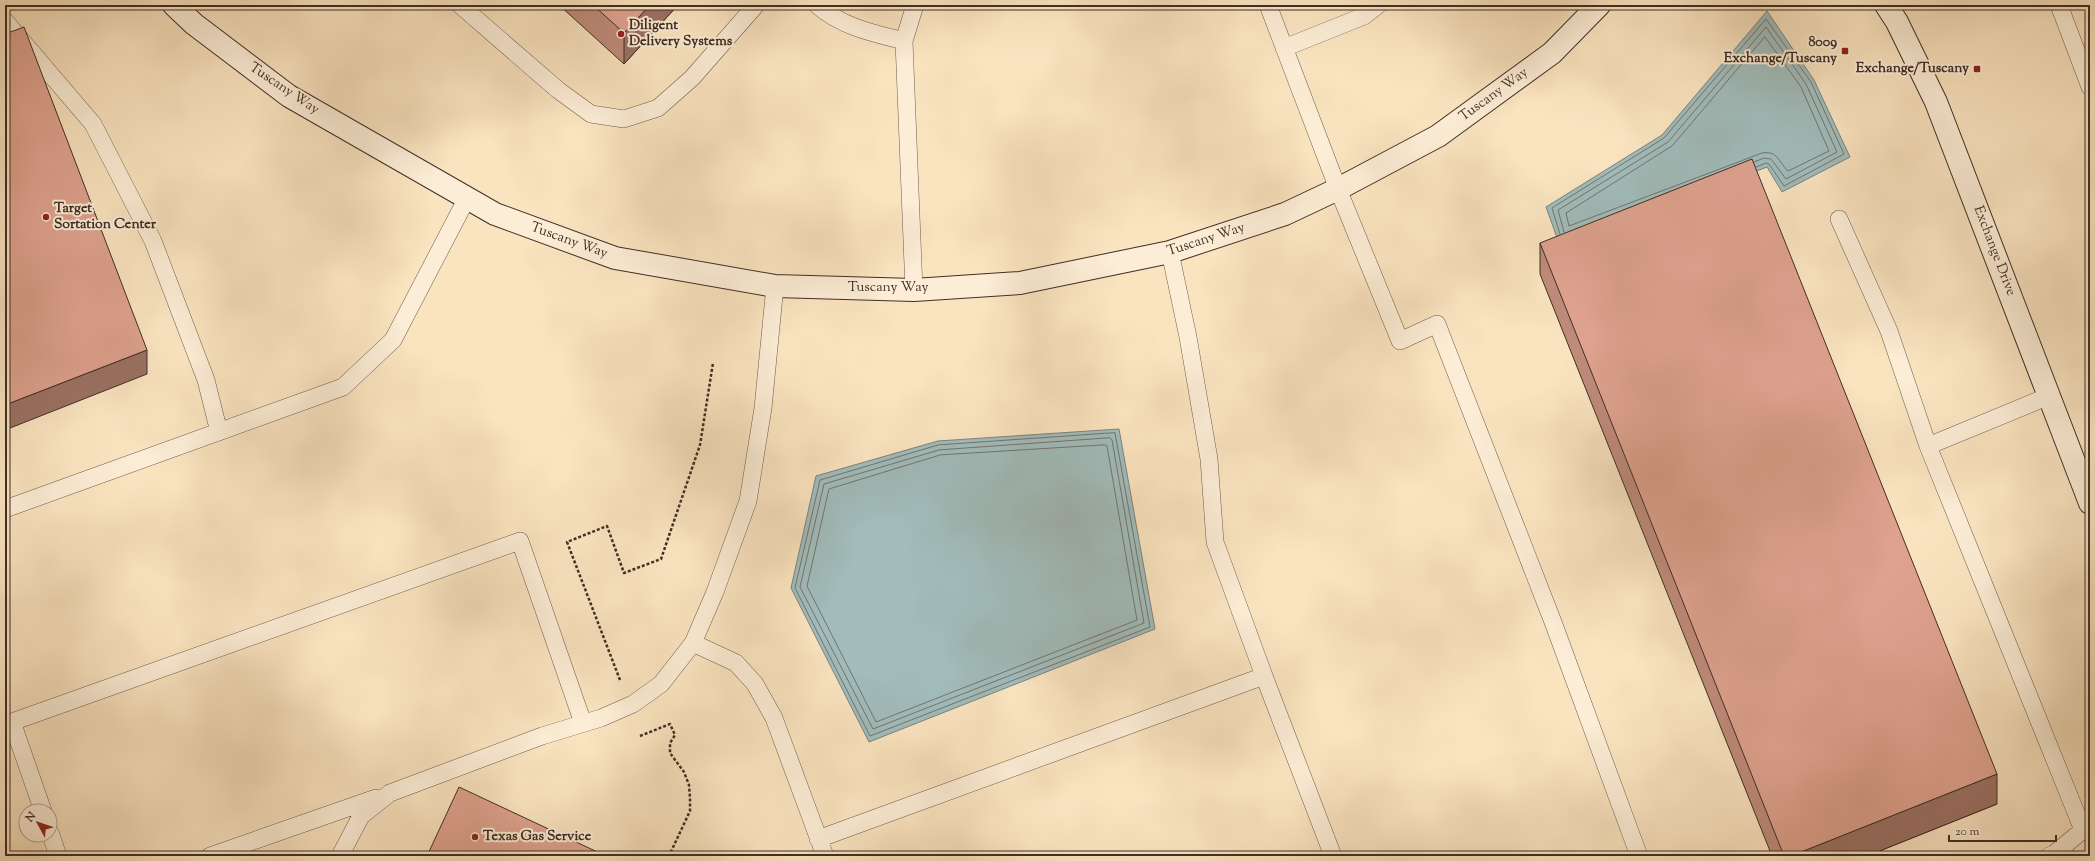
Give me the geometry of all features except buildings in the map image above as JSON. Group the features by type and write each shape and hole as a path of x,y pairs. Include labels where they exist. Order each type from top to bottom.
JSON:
{"street":[{"name":"Tuscany Way","path":"174,5 194,24 289,96 495,214 615,258 775,286 914,290 1020,283 1170,252 1285,214 1338,189 1438,136 1552,52 1599,5"},
{"name":"Exchange Drive","path":"1886,5 1897,22 1936,102 2090,503"}],"lane":[{"path":"460,5 558,90 591,114 624,119 658,108 664,103 692,78 756,5"},
{"path":"817,5 828,15 862,31 904,41"},
{"path":"914,290 904,41 915,5"},
{"path":"1268,5 1338,189 1400,341 1436,324 1556,630 1639,856"},
{"path":"1284,48 1364,16 1378,5"},
{"path":"2059,5 2090,87"},
{"path":"5,20 93,124 153,241 206,380 219,432"},
{"path":"5,509 343,387 394,340 467,198"},
{"path":"1839,219 1889,331 1928,446 2083,830 2054,854 2049,856"},
{"path":"1170,252 1188,337 1209,459 1215,542 1264,676 1333,856"},
{"path":"210,856 390,793 542,736 601,718 633,704 661,684 692,643 715,592 748,501 763,408 775,286"},
{"path":"1928,446 2049,396"},
{"path":"40,803 12,722 520,541 583,723"},
{"path":"692,643 736,663 755,684 774,718 824,856"},
{"path":"818,839 1264,676"},
{"path":"340,856 360,816 390,793"},
{"path":"54,843 58,856"}],"path":[{"path":"620,681 568,542 607,526 624,573 661,559 700,445 713,363"},
{"path":"640,736 670,724 674,735 670,743 670,753 680,766 689,785 690,811 669,856"}],"water":[{"path":"1767,11 1814,80 1850,157 1782,192 1767,167 1560,246 1546,207 1662,135"},
{"path":"1119,429 1155,629 869,742 791,588 816,476 938,441"}],"place":[{"name":"Diligent Delivery Systems","path":"621,34"},
{"name":"8009 Exchange/Tuscany","path":"1845,51"},
{"name":"Exchange/Tuscany","path":"1977,69"},
{"name":"Target Sortation Center","path":"46,217"},
{"name":"Texas Gas Service","path":"475,837"}]}
